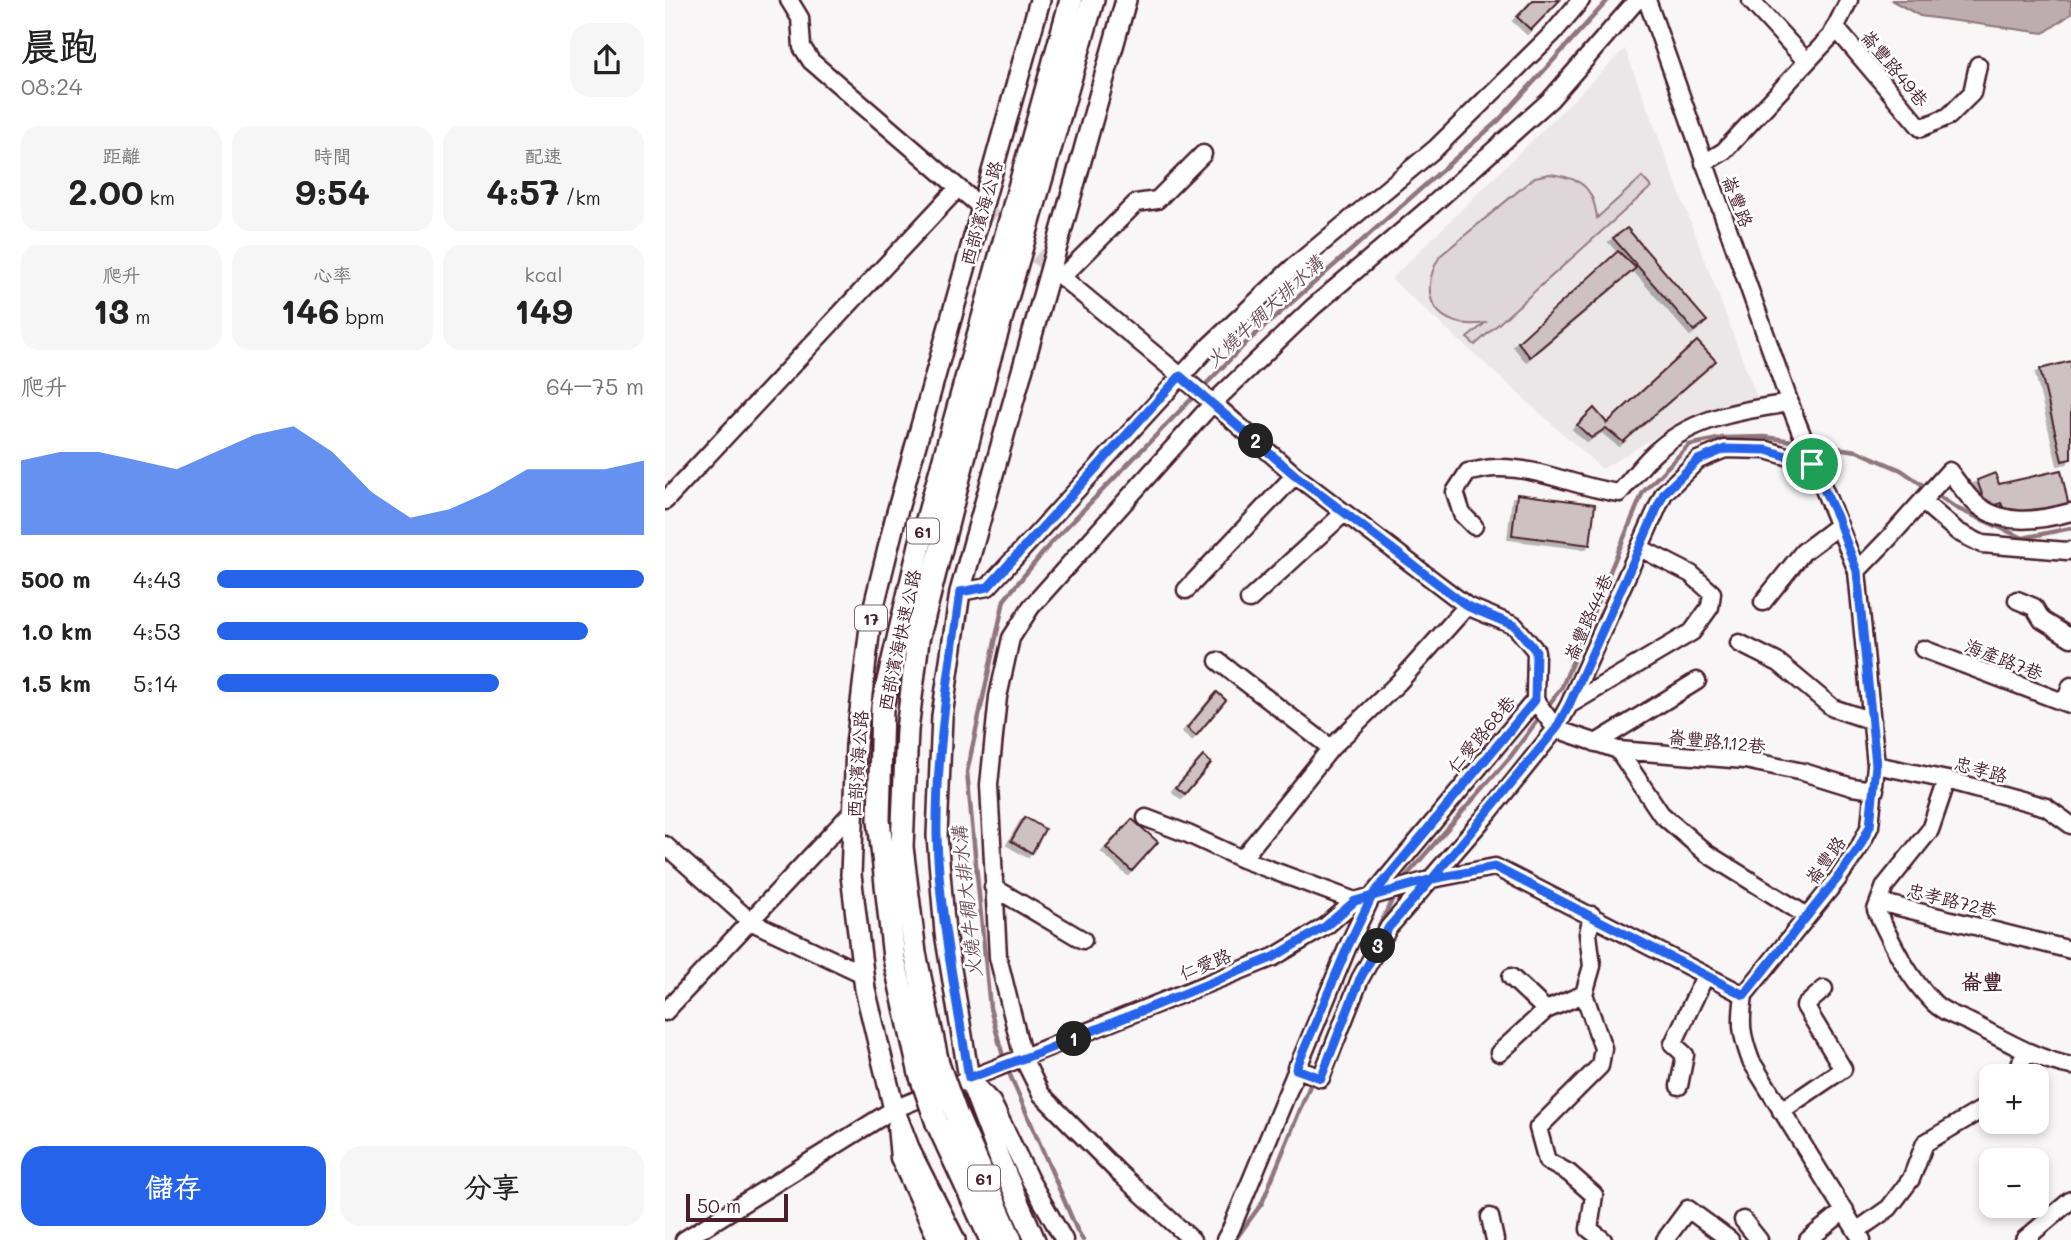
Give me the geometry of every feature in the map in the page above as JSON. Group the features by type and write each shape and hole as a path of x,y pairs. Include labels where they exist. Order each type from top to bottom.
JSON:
{"highway":[{"name":"西部濱海快速公路","path":"991,1240 929,1069 894,958 879,820 882,707 920,545 1071,0"},
{"name":"西部濱海快速公路","path":"929,1069 902,847 907,730 918,640 986,371 1093,0"},
{"name":"西部濱海快速公路","path":"947,1119 1011,1240"}],"main road":[{"name":"西部濱海公路","path":"955,1240 911,1153 894,1109 873,1028 863,974 851,875 856,745 870,618 896,516 1041,0"},
{"path":"1035,1240 1000,1160 969,1078 944,933 937,836 943,716 960,592 1057,273 1126,0"}],"street":[{"path":"789,0 800,18 802,47 811,61 982,208"},
{"path":"960,592 988,587 1180,376 1292,268 1436,148 1535,52 1581,0"},
{"path":"1192,1240 1118,1172 1041,1094 1023,1059 998,957 989,785 998,697 1011,638 1031,607 1213,403 1313,307 1550,100 1637,0"},
{"name":"崙豐路","path":"1647,0 1792,409 1857,571 1872,721 1876,765 1870,826 1859,848 1744,995"},
{"name":"崙豐路49巷","path":"1704,163 1724,151 1831,36 1849,0"},
{"path":"1751,1 1807,62"},
{"name":"崙豐路49巷","path":"1835,27 1921,128 1949,116 1972,93 1978,65"},
{"path":"1057,273 1136,202 1157,200 1203,154"},
{"path":"665,501 958,188"},
{"name":"仁愛路68巷","path":"1057,273 1295,475 1467,606 1515,626 1536,651 1535,700 1372,896 1348,946 1231,1229 1224,1240"},
{"path":"1474,526 1462,514 1455,492 1468,472 1495,467 1528,471 1596,490 1619,493 1658,449 1690,426 1741,411 1792,409"},
{"name":"崙豐路44巷","path":"1296,1069 1321,1078 1360,979 1389,927 1556,729 1664,493 1698,460 1725,449 1767,450 1811,460"},
{"path":"1857,571 1949,471 1973,502 1998,516 2022,521 2071,512"},
{"path":"1186,590 1295,475"},
{"path":"1922,501 1958,532 1982,544 2071,550"},
{"path":"1249,600 1345,513"},
{"path":"1763,602 1803,552 1839,525"},
{"path":"1569,705 1692,632 1710,607 1711,593 1692,574 1640,548"},
{"path":"2017,600 2034,607 2042,620 2071,638"},
{"path":"1242,859 1331,748 1399,682 1467,606"},
{"path":"1739,643 1779,663 1833,708 1872,721"},
{"name":"海產路7巷","path":"1923,649 2068,704"},
{"path":"1218,661 1331,748"},
{"path":"1596,743 1697,681"},
{"path":"2068,704 2071,686"},
{"path":"1535,700 1556,729"},
{"name":"崙豐路112巷","path":"1556,729 1618,750 1745,760 1803,772 1852,787 1875,790"},
{"path":"1618,750 1661,814 1706,853 1807,916"},
{"name":"忠孝路","path":"1876,765 1947,780 2046,807 2071,825"},
{"name":"忠孝路72巷","path":"1947,780 1930,830 1885,886 1879,902 2071,950"},
{"path":"665,1012 853,810"},
{"path":"1146,818 1242,859 1355,901"},
{"path":"665,845 750,921 863,974"},
{"name":"仁愛路","path":"684,1240 894,1109 1274,957 1326,926 1355,901 1432,879 1495,867 1744,995"},
{"path":"993,887 1083,940"},
{"path":"1879,902 1876,910 1901,960 1936,1006 2026,1051 2057,1064 2071,1066"},
{"path":"1591,915 1588,934 1592,966 1584,994 1603,1048 1599,1066 1538,1128 1547,1161 1569,1173 1594,1195 1589,1229 1603,1240"},
{"path":"1679,1086 1685,1055 1674,1044 1705,976"},
{"path":"1510,977 1546,1010"},
{"path":"1781,1111 1843,1069 1805,1006 1824,989"},
{"path":"1499,1053 1546,1010 1584,994"},
{"path":"1744,995 1742,1037 1751,1061 1860,1235 1889,1208 1911,1179 1925,1143 1979,1111"},
{"path":"2020,1064 2026,1051"},
{"path":"969,1078 992,1102 1030,1180 1064,1240"},
{"path":"894,1109 899,1158 937,1240"},
{"path":"2024,1240 2071,1200"},
{"path":"1665,1240 1688,1209 1730,1240"},
{"path":"1808,1240 1845,1210"},
{"path":"1490,1217 1495,1240"},
{"path":"1743,1220 1759,1240"}],"shaded area":[{"path":"1891,0 2071,0 2071,14 2044,33 1920,16"},
{"path":"1625,49 1759,403 1675,425 1602,469 1391,279"},
{"path":"1549,174 1569,178 1583,186 1592,198 1597,218 1642,177 1651,187 1475,345 1467,338 1485,323 1455,322 1435,308 1430,285 1433,271 1440,256 1535,177"}],"building":[{"path":"1533,0 1560,0 1531,30 1517,17"},
{"path":"1627,228 1707,321 1694,331 1613,238"},
{"path":"1618,251 1636,268 1530,357 1518,342"},
{"path":"1697,341 1716,361 1623,442 1606,428 1591,438 1577,425 1594,408 1607,423"},
{"path":"2071,361 2071,459 2062,461 2040,369"},
{"path":"2061,470 2069,507 2034,519 2006,514 2001,503 1987,508 1977,480 1995,473 1999,484"},
{"path":"1517,494 1595,504 1590,545 1512,535"},
{"path":"1217,692 1226,700 1196,736 1187,728"},
{"path":"1203,756 1211,763 1185,794 1176,787"},
{"path":"1025,817 1045,829 1032,853 1011,841"},
{"path":"1132,819 1158,842 1132,871 1106,848"}],"waterway":[{"name":"火燒牛稠大排水溝","path":"1004,1060 990,1008 967,772 1004,600 1051,543 1248,341 1499,120 1608,0"},
{"path":"1547,707 1562,687 1643,492 1689,445 1723,438 1765,437 1800,442"},
{"path":"1809,444 1857,451 1901,470 1956,508 2023,538 2071,528"},
{"path":"1401,882 1511,756 1542,714"},
{"path":"1361,963 1394,896"},
{"name":"火燒牛稠大排水溝","path":"1007,1068 1083,1240"},
{"path":"1235,1240 1262,1203 1313,1078"}],"tunnel":[{"path":"982,208 1052,269"}],"district":[{"name":"崙豐","path":"1982,980"}],"route":[{"path":"1812,464 1767,450 1725,449 1698,460 1664,493 1556,729 1432,879 1372,896 1355,901 1326,926 1274,957 1038,1053 969,1078 944,933 937,836 943,716 960,592 988,587 1180,376 1295,475 1467,606 1515,626 1536,651 1535,700 1372,896 1296,1069 1321,1078 1360,979 1389,927 1432,879 1495,867 1744,995 1836,880 1859,848 1870,826 1876,765 1857,571 1837,517 1812,464"}]}
